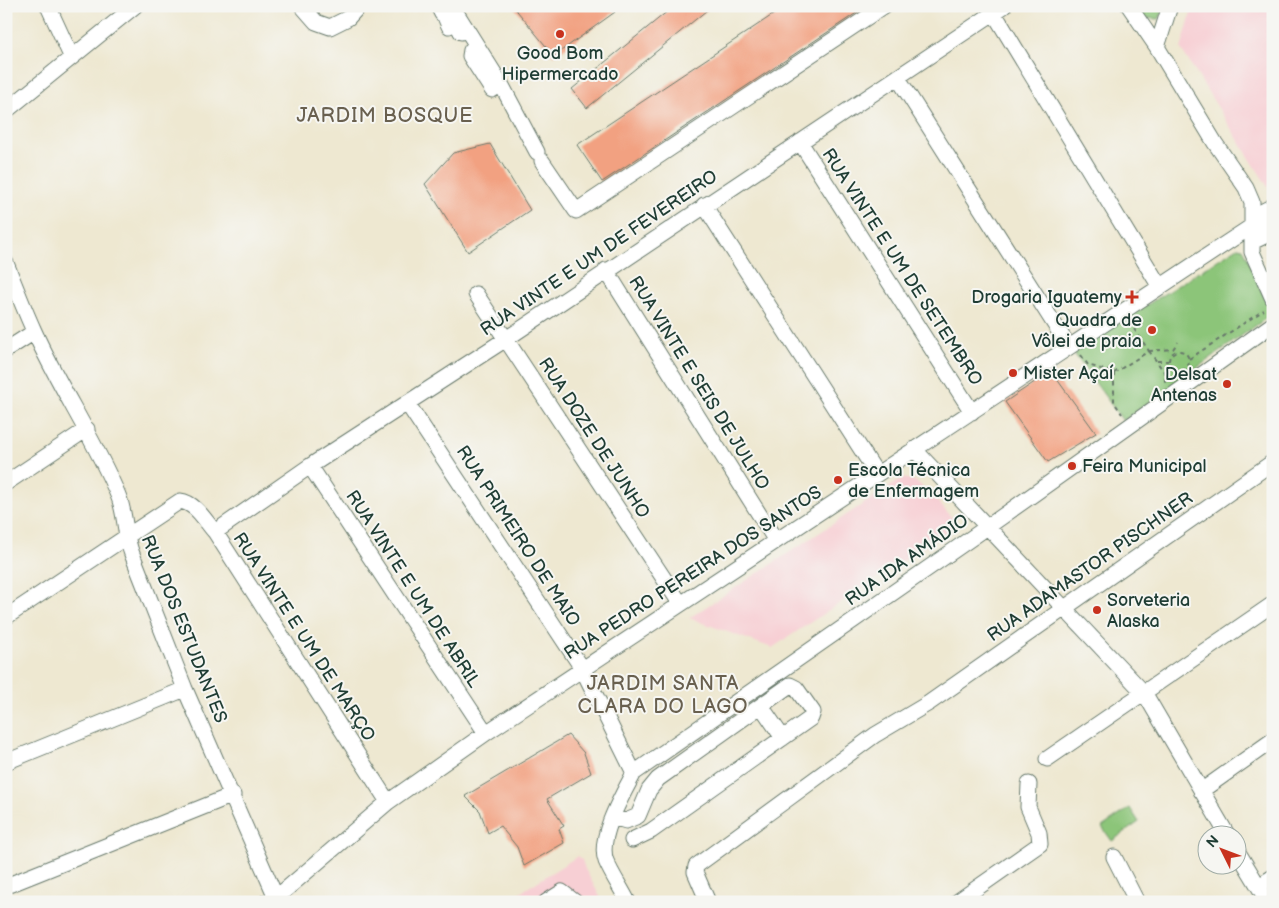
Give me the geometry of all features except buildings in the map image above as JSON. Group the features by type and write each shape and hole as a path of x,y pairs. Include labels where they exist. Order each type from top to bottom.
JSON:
{"street":[{"path":"48,6 71,56"},
{"path":"6,111 71,56 135,6"},
{"path":"302,6 316,22 330,27 348,18 359,6"},
{"path":"438,6 442,14 448,9 452,15 446,19 449,26 456,22 466,41 470,56 492,90 501,84"},
{"path":"452,6 501,84 539,156 576,211 884,6"},
{"path":"1129,6 1246,188 1252,202 1252,252 1270,304"},
{"path":"1157,47 1170,6"},
{"path":"999,10 1160,287"},
{"name":"RUA VINTE E UM DE FEVEREIRO","path":"215,532 310,466 506,339 606,270 999,10"},
{"path":"898,78 1069,347"},
{"name":"RUA VINTE E UM DE SETEMBRO","path":"800,142 972,412"},
{"path":"704,205 877,474"},
{"name":"RUA PEDRO PEREIRA DOS SANTOS","path":"274,900 388,802 486,733 1160,287 1273,206"},
{"path":"1252,221 1273,222"},
{"path":"1252,242 1273,232"},
{"name":"RUA DOS ESTUDANTES","path":"6,263 34,332 87,429 119,496 126,518 126,539 185,689 233,795 274,900"},
{"name":"RUA VINTE E SEIS DE JULHO","path":"606,270 776,541"},
{"name":"RUA DOZE DE JUNHO","path":"476,294 680,603"},
{"name":"RUA IDA AMÁDIO","path":"634,773 987,527 1273,324"},
{"path":"6,350 34,332"},
{"name":"RUA PRIMEIRO DE MAIO","path":"407,403 582,668 634,773"},
{"path":"6,483 87,429"},
{"path":"914,449 1063,610 1145,694 1222,826"},
{"name":"RUA ADAMASTOR PISCHNER","path":"708,902 695,872 696,866 875,735 929,703 1273,462"},
{"name":"RUA VINTE E UM DE ABRIL","path":"310,466 486,733"},
{"name":"RUA VINTE E UM DE MARÇO","path":"126,539 180,501 192,505 215,532 388,802"},
{"path":"6,617 126,539"},
{"path":"1047,759 1145,694 1273,604"},
{"path":"613,817 626,821 638,816 649,790 658,779 790,685 796,688 813,712 811,718 651,831 632,840"},
{"path":"6,762 185,689"},
{"path":"762,706 783,738"},
{"path":"1201,791 1273,740"},
{"path":"628,902 606,860 604,849 613,817 634,773"},
{"path":"957,902 1040,844 1039,832 1028,807 1029,784"},
{"path":"6,886 233,795"},
{"path":"638,816 651,831"},
{"path":"1114,857 1133,900"},
{"path":"1246,865 1268,902"},
{"path":"1259,886 1273,877"},
{"path":"546,902 562,892 575,902"}],"path":[{"path":"1189,359 1185,353 1180,351 1171,355 1168,360 1170,367 1179,372 1186,369 1189,359 1270,304"},
{"path":"1128,320 1165,373 1165,388"},
{"path":"1088,365 1114,373 1149,351 1173,349 1178,342"},
{"path":"1157,361 1168,360"},
{"path":"1114,373 1114,402 1124,416"}],"shaded area":[{"path":"1193,6 1273,6 1273,195 1181,49"},
{"path":"903,478 915,481 927,490 955,521 951,529 772,648 689,618"},
{"path":"578,856 582,860 603,902 505,902"}],"green space":[{"path":"1133,6 1166,6 1159,19 1143,18"},
{"path":"1238,247 1243,248 1272,314 1123,421 1073,352"},
{"path":"1130,808 1139,822 1112,841 1102,827"}],"place":[{"name":"Good Bom Hipermercado","path":"560,34"},
{"name":"Drogaria Iguatemy","path":"1132,297"},
{"name":"Quadra de Vôlei de praia","path":"1152,330"},
{"name":"Mister Açaí","path":"1013,373"},
{"name":"Delsat Antenas","path":"1227,384"},
{"name":"Feira Municipal","path":"1072,466"},
{"name":"Escola Técnica de Enfermagem","path":"838,480"},
{"name":"Sorveteria Alaska","path":"1097,610"}],"district":[{"name":"JARDIM BOSQUE","path":"385,116"},
{"name":"JARDIM SANTA CLARA DO LAGO","path":"663,696"}]}
